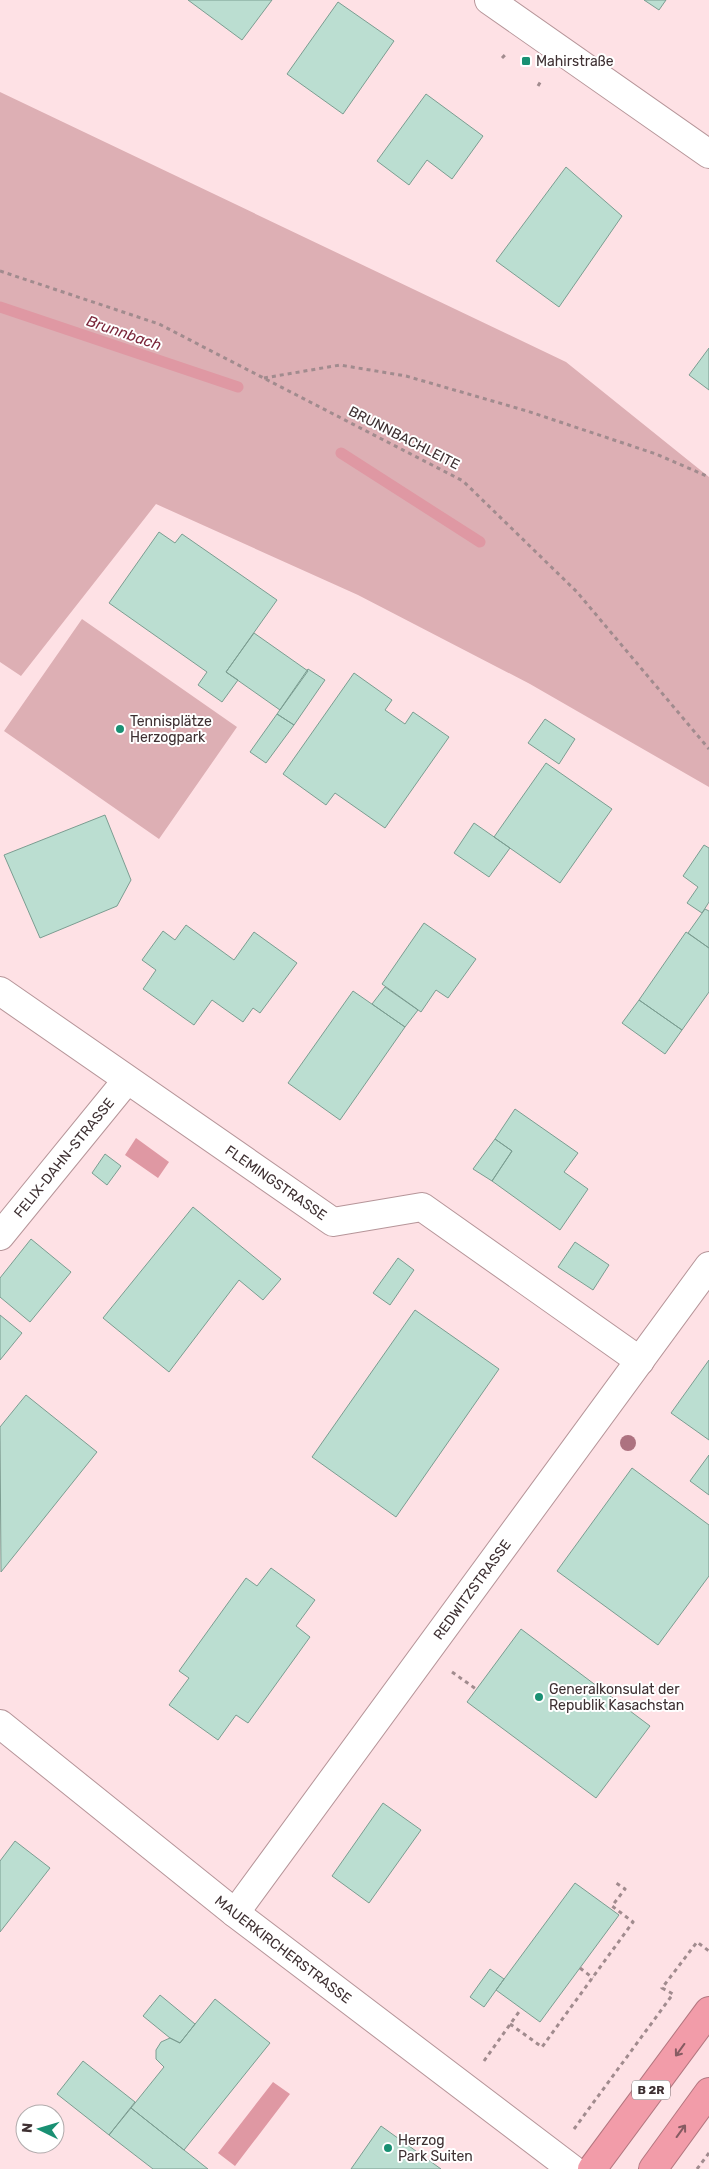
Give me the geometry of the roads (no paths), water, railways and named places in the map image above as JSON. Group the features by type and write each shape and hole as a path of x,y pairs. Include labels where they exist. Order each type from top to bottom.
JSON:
{"highway":[{"name":"B 2R","path":"592,2169 709,2011"},
{"path":"653,2169 709,2092"}],"street":[{"path":"488,0 709,154"},
{"name":"FLEMINGSTRASSE","path":"0,991 333,1222 422,1208 640,1361"},
{"name":"FELIX-DAHN-STRASSE","path":"0,1236 127,1080"},
{"name":"REDWITZSTRASSE","path":"235,1913 709,1266"},
{"name":"MAUERKIRCHERSTRASSE","path":"0,1724 235,1913 563,2162"}],"waterway":[{"name":"Brunnbach","path":"0,307 238,387"},
{"name":"Brunnbach","path":"341,453 480,542"}],"place":[{"name":"Mahirstraße","path":"526,61"},
{"name":"Tennisplätze Herzogpark","path":"120,729"},
{"name":"Generalkonsulat der Republik Kasachstan","path":"539,1697"},
{"name":"Herzog Park Suiten","path":"388,2148"}]}
